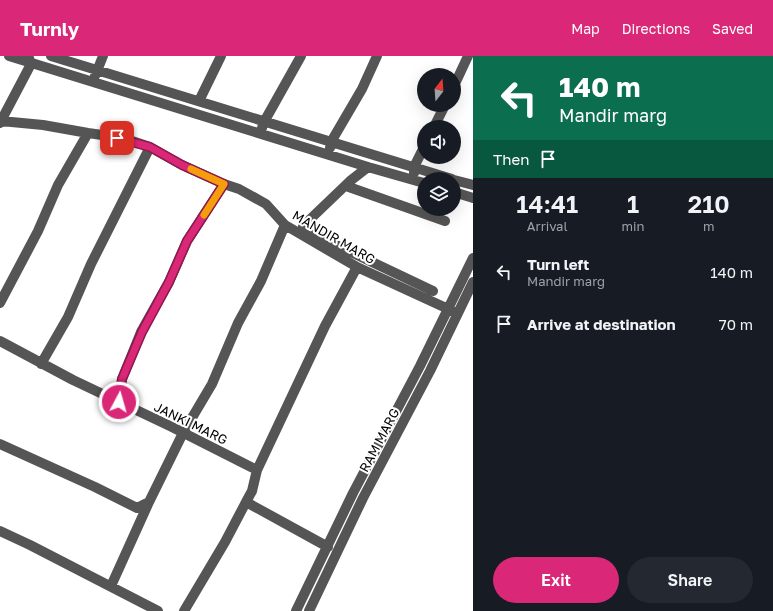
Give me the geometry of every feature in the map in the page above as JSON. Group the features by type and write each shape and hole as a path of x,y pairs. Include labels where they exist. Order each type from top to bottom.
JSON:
{"street":[{"path":"9,56 29,60 260,134 417,180"},
{"path":"51,56 430,172"},
{"path":"93,81 103,56"},
{"path":"200,101 221,56"},
{"path":"260,134 264,122 301,56"},
{"path":"329,155 331,142 362,89 378,56"},
{"path":"461,71 468,56"},
{"path":"1,122 29,60"},
{"name":"MANDIR MARG","path":"1,122 42,125 88,134 126,139 150,147 182,165 224,184 239,189 266,204 285,225 357,267 452,311"},
{"path":"0,303 38,231 58,185 88,134"},
{"path":"41,364 68,317 91,264 150,147"},
{"path":"417,161 414,167 417,174"},
{"path":"368,167 303,226 332,243 433,291"},
{"path":"461,181 473,185"},
{"path":"119,402 122,379 142,332 169,282 187,241 224,184"},
{"path":"346,186 445,221"},
{"path":"461,194 473,198"},
{"path":"111,586 183,433 212,384 238,323 261,281 285,225"},
{"path":"296,611 353,493 420,366 452,311 473,258"},
{"path":"184,611 222,548 252,491 257,470 325,326 357,267"},
{"name":"RAM MARG","path":"309,611 363,498 430,370 452,311 473,282"},
{"name":"JANKI MARG","path":"0,341 41,364 257,470"},
{"path":"0,444 95,487 137,508 150,502"},
{"path":"246,502 328,547"},
{"path":"0,531 158,611"}],"slow traffic":[{"path":"191,169 224,184 204,215"}],"route":[{"path":"117,138 126,139 150,147 182,165 224,184 187,241 169,282 142,332 122,379 119,402"}]}
